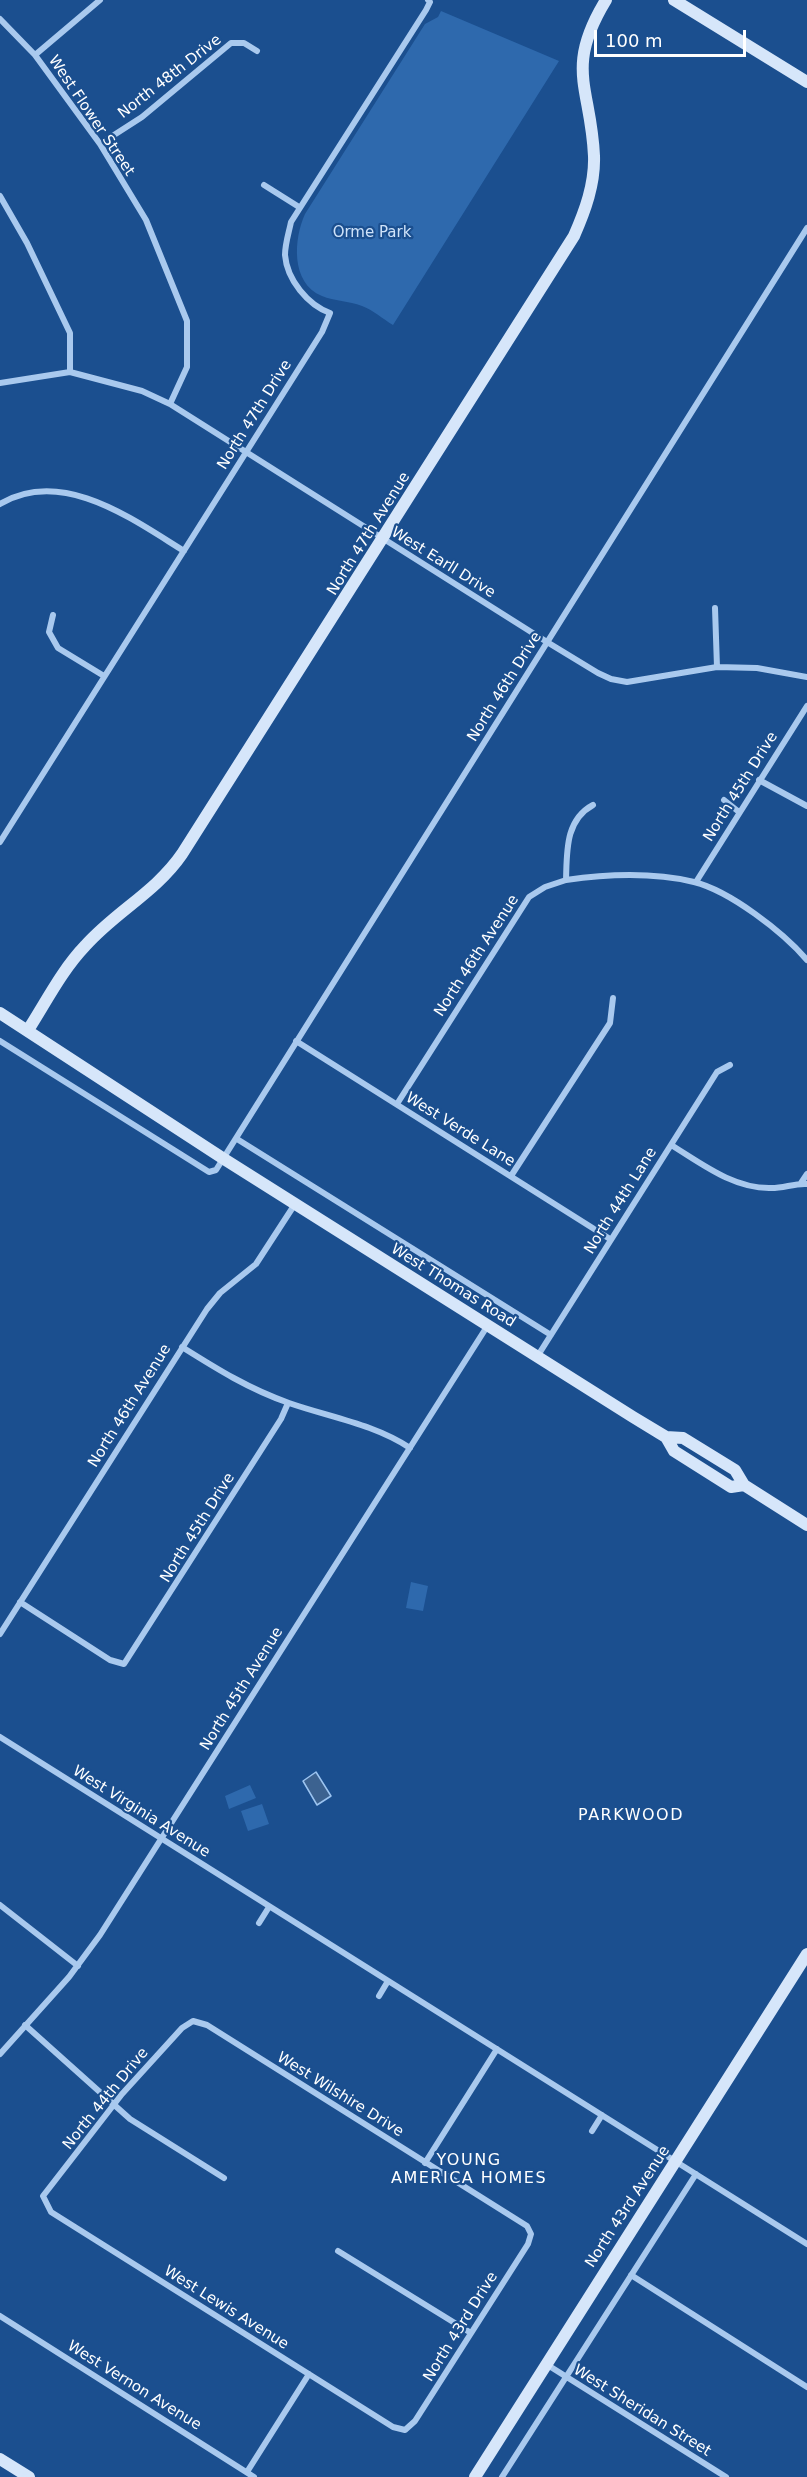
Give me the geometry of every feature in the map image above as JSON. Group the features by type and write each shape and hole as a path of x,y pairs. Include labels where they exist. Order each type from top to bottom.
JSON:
{"main road":[{"name":"North 47th Avenue","path":"28,1030 64,972 85,946 140,900 173,868 384,539 574,236 584,214 591,186 594,156 581,65 590,32 606,0"},
{"path":"674,0 807,82"},
{"name":"West Thomas Road","path":"0,1013 224,1159 537,1357 666,1437 684,1438 735,1470 744,1485 807,1525"},
{"name":"North 43rd Avenue","path":"475,2477 807,1954"},
{"path":"0,2459 29,2477"}],"street":[{"path":"35,55 100,0"},
{"name":"North 47th Drive","path":"0,842 322,332 330,313 311,302 299,289 285,255 291,222 429,1"},
{"name":"West Flower Street","path":"0,19 35,55 100,144 146,220 187,321 188,367 170,404"},
{"name":"North 48th Drive","path":"100,144 142,117 231,43 244,43 257,51"},
{"path":"264,185 299,207"},
{"path":"0,196 27,243 70,333 70,372"},
{"name":"North 46th Drive","path":"224,1159 807,228"},
{"name":"West Earll Drive","path":"0,383 70,372 142,391 170,404 547,642 611,679 627,682 717,667 757,668 807,677"},
{"path":"0,504 14,495 49,491 91,499 128,517 184,551"},
{"path":"715,608 717,667"},
{"path":"53,615 49,632 58,648 104,676"},
{"name":"North 45th Drive","path":"696,882 807,705"},
{"path":"759,780 807,806"},
{"path":"724,800 739,812"},
{"path":"566,880 570,831 582,811 593,805"},
{"name":"North 46th Avenue","path":"397,1104 529,897 545,887 566,880 632,874 696,882 742,905 788,937 807,960"},
{"path":"511,1176 610,1023 613,998"},
{"path":"0,1041 209,1172 216,1170 224,1159"},
{"name":"West Verde Lane","path":"296,1041 610,1239"},
{"name":"North 44th Lane","path":"537,1357 717,1072 730,1065"},
{"name":"West Thomas Road","path":"237,1139 551,1335"},
{"path":"671,1145 721,1175 742,1184 770,1188 804,1184 807,1174"},
{"name":"North 46th Avenue","path":"0,1634 182,1347 220,1293 256,1264 295,1204"},
{"name":"North 45th Avenue","path":"0,2054 78,1966 100,1935 488,1325"},
{"path":"182,1347 233,1380 288,1403 373,1429 410,1448"},
{"name":"North 45th Drive","path":"20,1602 110,1660 124,1664 281,1419 288,1403"},
{"name":"West Virginia Avenue","path":"0,1737 807,2244"},
{"path":"0,1905 78,1966"},
{"path":"259,1923 269,1907"},
{"path":"379,1996 388,1981"},
{"name":"North 44th Drive","path":"42,2196 113,2104 182,2028 193,2021"},
{"name":"West Wilshire Drive","path":"193,2021 207,2025 526,2226 531,2234"},
{"path":"26,2025 113,2104 146,2129 224,2178"},
{"path":"426,2163 497,2049"},
{"path":"592,2131 602,2115"},
{"path":"503,2477 696,2174"},
{"name":"West Lewis Avenue","path":"42,2196 51,2212 393,2427 405,2430"},
{"name":"North 43rd Drive","path":"405,2430 416,2421 528,2244 531,2234"},
{"path":"338,2251 471,2333"},
{"path":"631,2275 807,2387"},
{"name":"West Vernon Avenue","path":"0,2316 254,2477"},
{"name":"West Sheridan Street","path":"546,2364 726,2477"},
{"path":"247,2472 309,2374"}],"green space":[{"name":"Orme Park","path":"441,11 559,61 393,325 366,308 327,298 312,290 304,281 300,271 297,247 305,214 425,24 438,17"},
{"path":"411,1582 428,1586 423,1611 406,1608"},
{"path":"250,1785 256,1798 229,1809 225,1796"},
{"path":"262,1804 269,1824 248,1831 241,1811"}],"shaded area":[{"path":"316,1772 331,1796 317,1805 303,1781"}],"district":[{"name":"PARKWOOD","path":"631,1816"},
{"name":"YOUNG AMERICA HOMES","path":"469,2170"}]}
